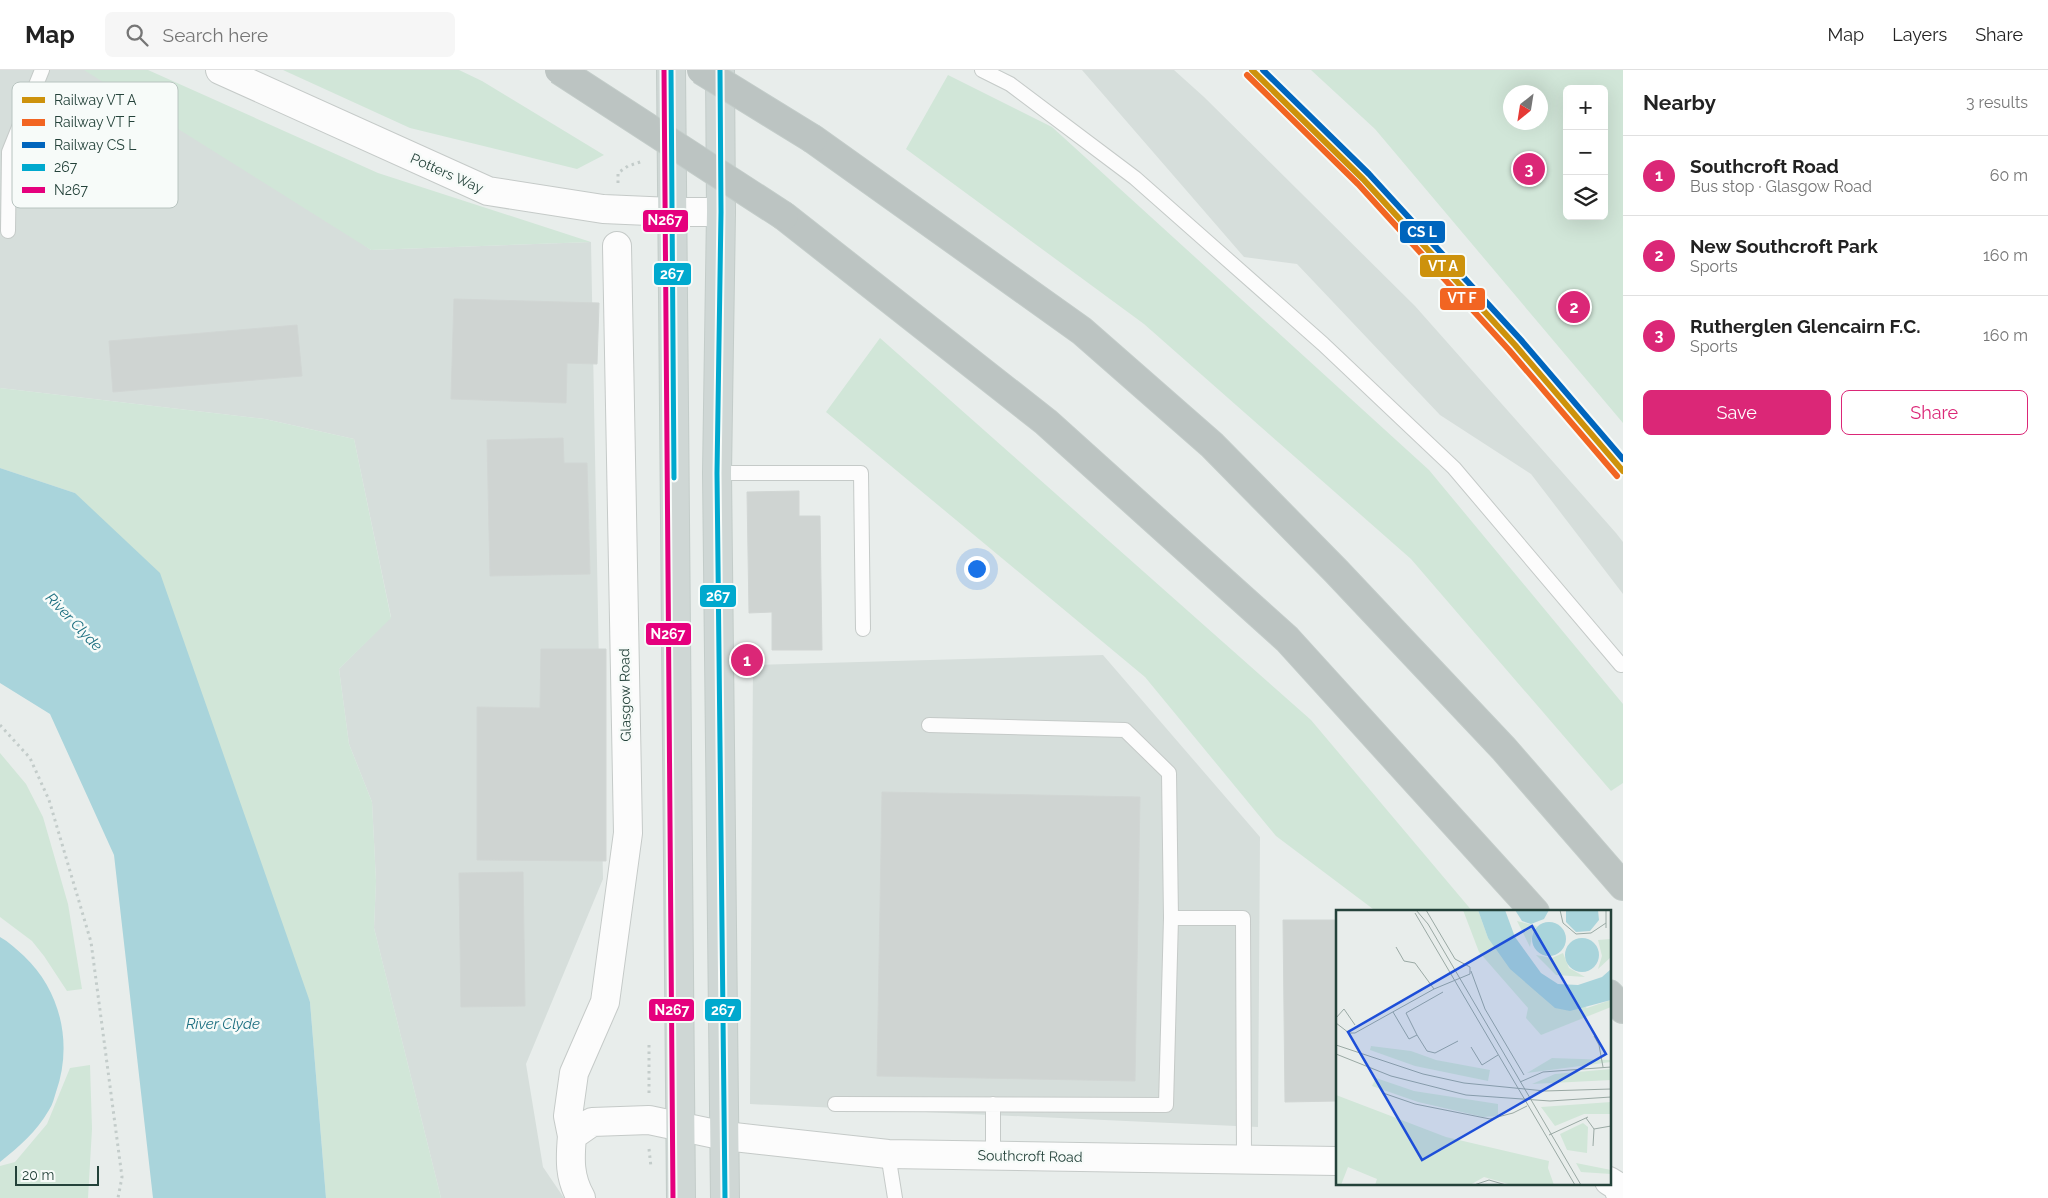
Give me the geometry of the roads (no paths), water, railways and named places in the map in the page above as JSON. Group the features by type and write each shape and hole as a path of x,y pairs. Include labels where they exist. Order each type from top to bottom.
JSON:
{"highway":[{"path":"560,70 784,216 1046,422 1287,639 1533,910"},
{"path":"701,70 813,139 1082,330 1212,445 1336,571 1504,749 1623,886"},
{"path":"1610,995 1623,1009"}],"main road":[{"path":"671,70 681,1198"},
{"path":"720,70 721,212 717,473 725,1198"}],"street":[{"name":"Potters Way","path":"220,70 488,191 603,209 721,212"},
{"name":"Glasgow Road","path":"581,1198 570,1164 572,1136 568,1116 574,1073 604,1002 628,833 617,246"},
{"path":"572,1136 592,1122 649,1120 725,1136"},
{"name":"Southcroft Road","path":"725,1136 888,1154 1336,1161"},
{"path":"1610,1182 1617,1186 1622,1198"}],"lane":[{"path":"37,82 42,70"},
{"path":"982,70 1010,84 1135,178 1330,351 1454,468 1621,666"},
{"path":"8,231 9,152 12,145"},
{"path":"717,473 861,473 863,629"},
{"path":"835,1104 1166,1104 1171,918 1169,773 1125,730 929,724"},
{"path":"1171,918 1243,918 1244,1159"},
{"path":"993,1104 993,1156"},
{"path":"888,1154 895,1198"}],"water":[{"name":"River Clyde","path":"0,468 75,493 160,573 310,1002 326,1198 153,1198 114,855 50,714 0,683"},
{"path":"0,937 24,956 47,985 60,1019 63,1055 61,1074 50,1108 33,1132 0,1162"}],"place":[{"name":"Rutherglen Glencairn F.C.","path":"1529,169"},
{"name":"New Southcroft Park","path":"1574,307"},
{"name":"Southcroft Road","path":"747,660"}]}
